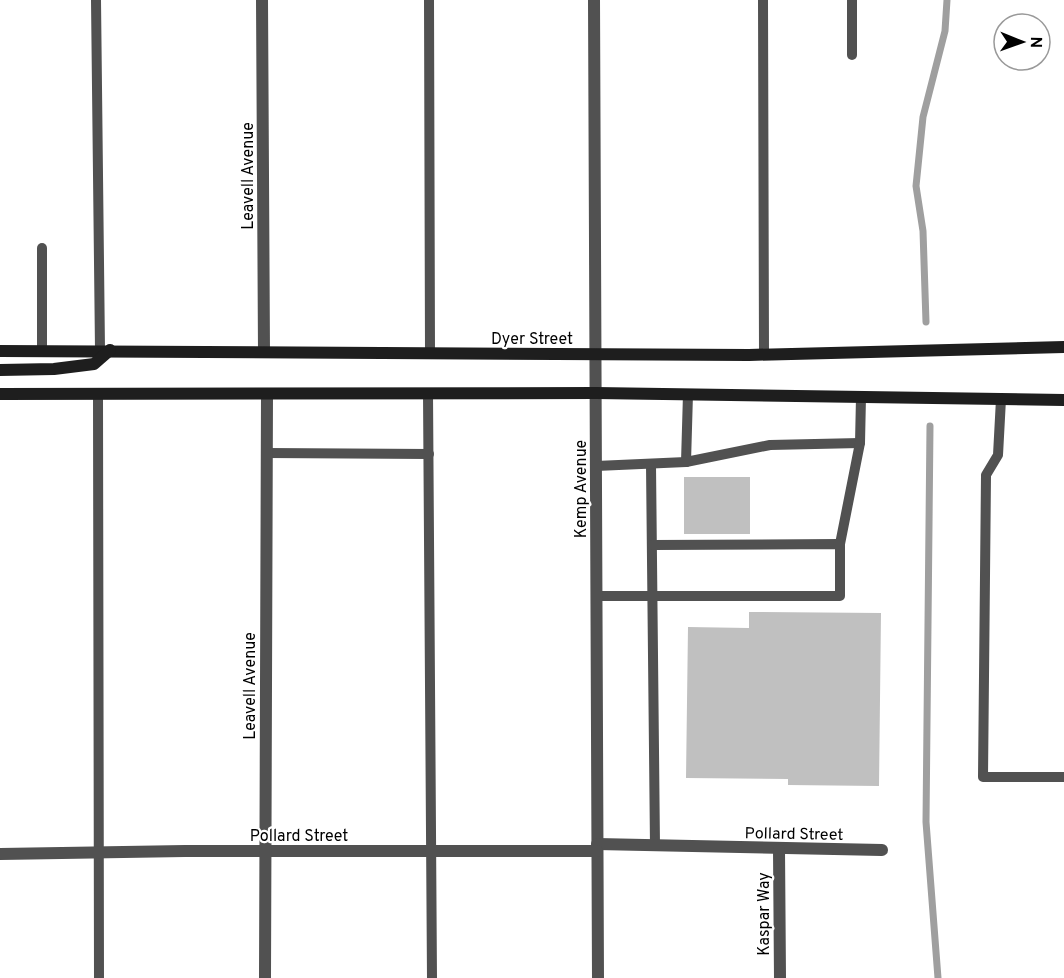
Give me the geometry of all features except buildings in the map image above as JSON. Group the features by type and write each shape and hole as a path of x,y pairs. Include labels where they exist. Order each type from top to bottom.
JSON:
{"main road":[{"name":"Dyer Street","path":"0,351 764,354 1064,347"},
{"path":"0,370 54,369 94,364 105,350"},
{"path":"0,394 596,393 1064,400"}],"street":[{"name":"Leavell Avenue","path":"262,0 264,352"},
{"name":"Kemp Avenue","path":"594,0 598,978"},
{"name":"Leavell Avenue","path":"265,978 267,394"},
{"name":"Pollard Street","path":"0,854 431,851 655,846 779,850 882,850"},
{"name":"Kaspar Way","path":"779,850 780,978"}],"lane":[{"path":"96,0 105,350"},
{"path":"429,0 430,354"},
{"path":"763,0 764,354"},
{"path":"852,0 852,55"},
{"path":"42,249 42,351"},
{"path":"428,393 432,978"},
{"path":"98,394 99,978"},
{"path":"686,462 688,394"},
{"path":"597,597 840,596 840,544 860,443 861,397"},
{"path":"1001,399 998,455 986,475 983,777 1064,777"},
{"path":"596,466 686,462 770,445 860,443"},
{"path":"267,453 429,454"},
{"path":"651,465 655,846"},
{"path":"652,545 840,544"}],"waterway":[{"path":"926,322 923,231 916,186 923,117 945,31 947,0"},
{"path":"930,426 926,822 938,978"}]}
